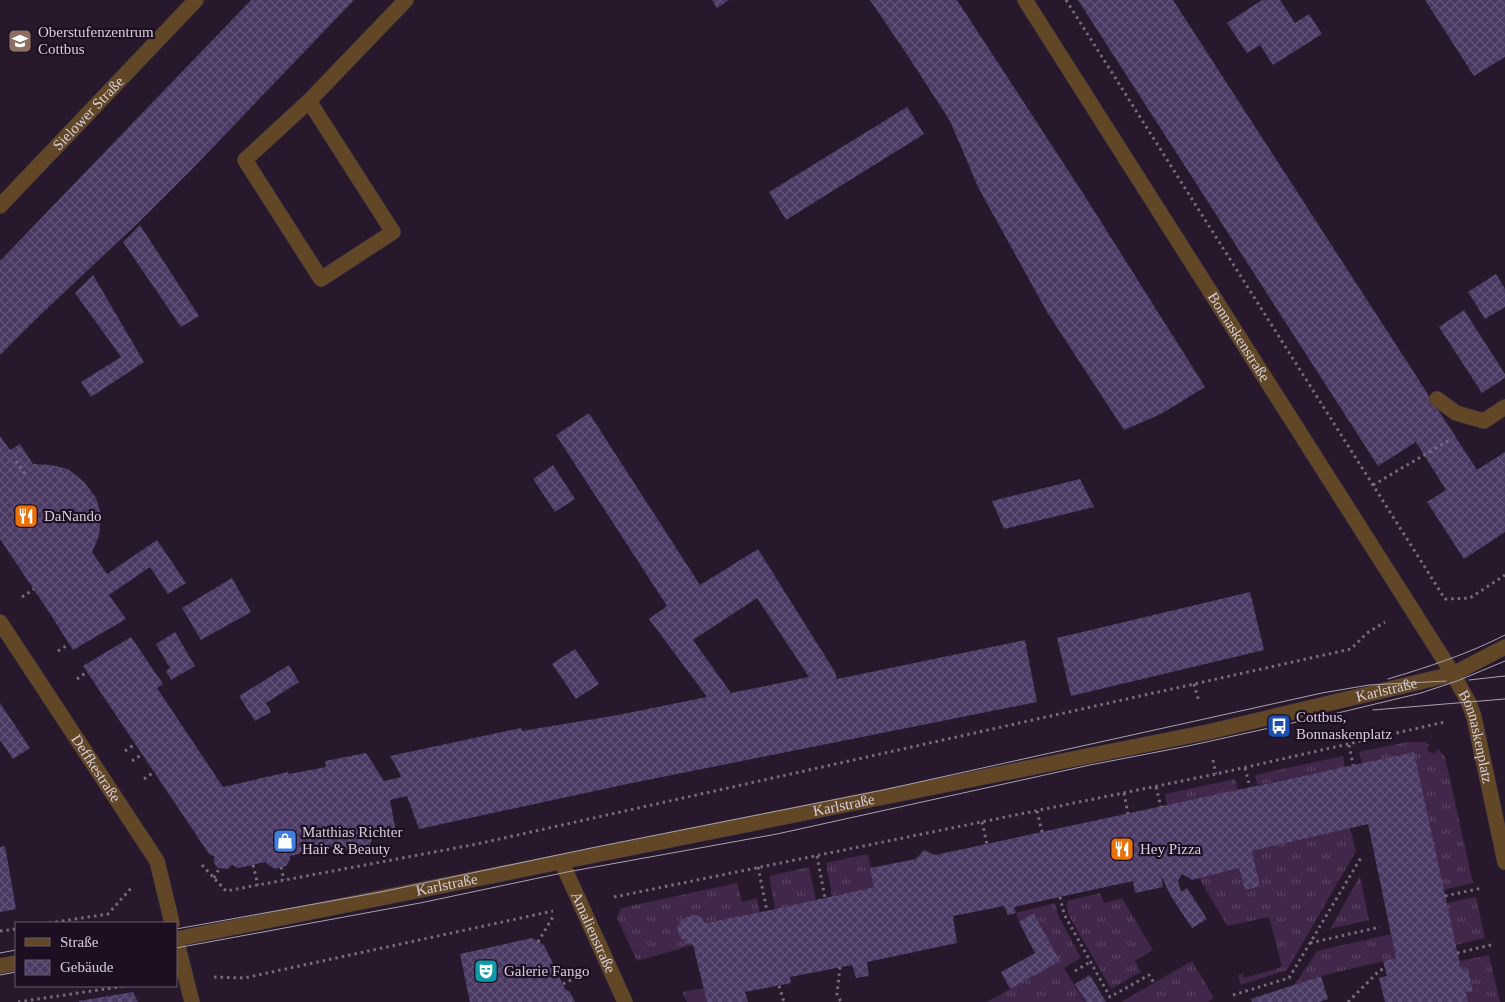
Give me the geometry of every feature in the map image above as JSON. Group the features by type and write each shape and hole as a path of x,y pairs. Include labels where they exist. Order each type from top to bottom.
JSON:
{"street":[{"name":"Sielower Straße","path":"0,206 196,0"},
{"path":"309,101 393,232 321,279 245,160 309,101 406,0"},
{"name":"Bonnaskenstraße","path":"1025,0 1453,674"},
{"path":"1437,399 1456,413 1484,421 1505,407"},
{"name":"Deffkestraße","path":"0,622 157,861 172,922"},
{"name":"Karlstraße","path":"178,939 1208,732 1453,674 1505,647"},
{"name":"Bonnaskenplatz","path":"1453,674 1470,703 1474,717 1505,862"},
{"name":"Amalienstraße","path":"562,863 624,1002"},
{"path":"178,947 192,1002"},
{"path":"0,966 15,963"}],"path":[{"path":"1066,0 1445,599 1470,598 1505,575"},
{"path":"1373,485 1484,421"},
{"path":"16,461 25,474"},
{"path":"22,596 34,589"},
{"path":"202,865 226,891 477,844 1351,649 1367,633 1440,591"},
{"path":"58,651 69,644"},
{"path":"77,679 87,672"},
{"path":"1194,684 1199,702"},
{"path":"614,897 1245,768 1446,722"},
{"path":"125,751 135,744"},
{"path":"1348,745 1353,765"},
{"path":"132,761 142,755"},
{"path":"1212,755 1216,774"},
{"path":"1245,768 1250,787"},
{"path":"144,779 154,772"},
{"path":"1156,786 1161,807"},
{"path":"1124,793 1128,814"},
{"path":"1037,811 1042,832"},
{"path":"982,822 987,844"},
{"path":"817,856 825,898"},
{"path":"1232,995 1289,978 1362,856"},
{"path":"253,865 258,885"},
{"path":"280,867 284,880"},
{"path":"758,867 767,911"},
{"path":"214,878 219,868"},
{"path":"56,922 108,914 134,885"},
{"path":"1445,896 1482,888"},
{"path":"1060,898 1064,914 1110,997 1149,975 1154,983"},
{"path":"186,977 244,978 557,910 538,942"},
{"path":"1310,943 1380,927"},
{"path":"0,931 15,928"},
{"path":"1457,953 1495,944"},
{"path":"1075,971 1090,962"},
{"path":"840,967 837,994 840,1002"},
{"path":"1348,1002 1380,970 1385,970"},
{"path":"563,984 586,973"},
{"path":"779,986 784,1002"},
{"path":"18,1002 119,987"}],"green space":[{"path":"1407,742 1425,742 1429,745 1427,750 1434,754 1438,749 1445,757 1473,883 1443,890 1414,752 1362,763 1359,752"},
{"path":"1343,756 1345,767 1257,785 1255,775"},
{"path":"1235,779 1238,790 1167,806 1165,794"},
{"path":"1350,828 1356,851 1287,970 1241,985 1238,975 1243,974 1244,978 1282,967 1269,917 1227,926 1199,878 1239,868 1245,889 1260,886 1252,851"},
{"path":"868,854 874,887 832,896 826,863"},
{"path":"809,867 816,900 775,909 769,876"},
{"path":"1360,876 1369,920 1330,929"},
{"path":"737,883 742,902 757,898 760,912 706,923 698,917 690,915 684,918 678,929 679,936 684,941 693,945 637,961 617,918 621,908"},
{"path":"1100,893 1104,903 1122,898 1153,950 1135,961 1141,972 1111,989 1068,914 1067,901"},
{"path":"1476,897 1485,938 1455,945 1446,903"},
{"path":"1055,903 1059,917 1081,958 1064,968 1085,1002 987,1002 1060,961 1035,914 1019,922 1016,913"},
{"path":"1391,934 1396,958 1295,984 1317,951"},
{"path":"1489,955 1500,1002 1468,1002 1466,992 1473,990 1468,968 1461,969 1459,961"},
{"path":"1192,961 1214,998 1208,1002 1121,1002"},
{"path":"704,988 707,1002 687,1002 682,992"}],"building":[{"path":"251,0 354,0 192,169 0,355 0,261"},
{"path":"712,0 729,0 717,8"},
{"path":"870,0 957,0 1088,201 1205,387 1161,414 1124,430 1047,312 978,187 950,121"},
{"path":"1078,0 1173,0 1477,470 1505,452 1505,532 1464,559 1427,502 1446,490 1416,442 1378,466"},
{"path":"1262,0 1280,0 1295,23 1309,14 1322,34 1273,65 1260,45 1247,53 1227,23"},
{"path":"1425,0 1505,0 1505,57 1474,76"},
{"path":"907,107 924,134 786,220 769,192"},
{"path":"140,225 199,316 181,327 123,242"},
{"path":"1496,274 1505,289 1505,307 1485,319 1468,292"},
{"path":"93,275 144,362 91,397 81,382 121,357 75,293"},
{"path":"1464,310 1505,374 1505,378 1482,393 1439,327"},
{"path":"589,413 700,585 758,549 835,672 837,679 1025,640 1037,702 632,783 419,829 407,796 390,800 396,832 371,838 368,849 351,852 343,847 342,844 290,856 286,866 275,869 266,862 238,868 232,865 227,869 218,868 214,863 214,856 209,854 83,666 131,637 163,684 157,688 223,787 288,772 289,774 326,767 325,761 366,753 384,781 401,777 390,756 521,728 522,731 618,715 707,697 649,619 667,606 556,435","holes":["757,598 809,677 731,693 693,640"]},
{"path":"0,436 10,450 20,444 33,464 51,465 68,469 84,482 96,498 101,515 99,536 92,552 107,574 157,540 186,583 168,594 150,567 109,595 126,619 73,650 0,539"},
{"path":"553,465 575,499 555,512 533,479"},
{"path":"1080,479 1094,507 1004,529 992,501"},
{"path":"232,578 251,612 201,640 182,608"},
{"path":"1250,592 1264,650 1071,696 1057,638"},
{"path":"175,632 195,666 171,680 166,671 170,668 156,644"},
{"path":"575,649 599,684 576,699 552,664"},
{"path":"289,665 299,682 266,703 271,712 255,721 239,696"},
{"path":"0,703 30,748 13,759 0,740"},
{"path":"1414,752 1461,969 1468,968 1473,991 1466,992 1468,1002 1385,1002 1379,978 1387,976 1383,961 1396,958 1368,824 1252,851 1260,886 1245,890 1239,868 1192,880 1182,874 1178,881 1181,892 1187,888 1207,919 1192,928 1172,898 1161,876 1163,887 1135,893 1133,881 1014,907 1016,913 1008,915 1004,906 953,916 957,943 867,962 869,976 856,978 852,965 790,977 791,983 745,992 748,1002 707,1002 693,945 685,943 679,936 677,927 682,919 691,915 700,916 706,923 874,887 870,868 916,859 924,850 935,855"},
{"path":"5,846 16,909 0,912 0,847"},
{"path":"1034,913 1060,961 1010,989 1001,972 1035,953 1019,922"},
{"path":"532,938 544,945 565,989 570,992 575,1002 470,1002 460,954"},
{"path":"1090,975 1106,1002 1086,1002 1075,984"},
{"path":"1321,976 1328,999 1319,1002 1252,1002 1251,999"},
{"path":"133,992 138,1002 79,1002 79,1001"}],"tram line":[{"path":"1388,679 1448,660 1505,635"},
{"path":"178,948 420,903 567,872 777,834 1090,765 1188,746 1421,693 1457,681 1505,661"},
{"path":"1469,680 1505,676"},
{"path":"178,929 381,892 883,790 1322,693 1369,685 1446,681"},
{"path":"1373,710 1505,699"},
{"path":"0,953 15,950"},
{"path":"0,975 15,972"}],"place":[{"name":"Oberstufenzentrum Cottbus","path":"20,41"},
{"name":"DaNando","path":"26,516"},
{"name":"Cottbus, Bonnaskenplatz","path":"1279,726"},
{"name":"Matthias Richter Hair & Beauty","path":"285,841"},
{"name":"Hey Pizza","path":"1122,849"},
{"name":"Galerie Fango","path":"486,971"}]}
